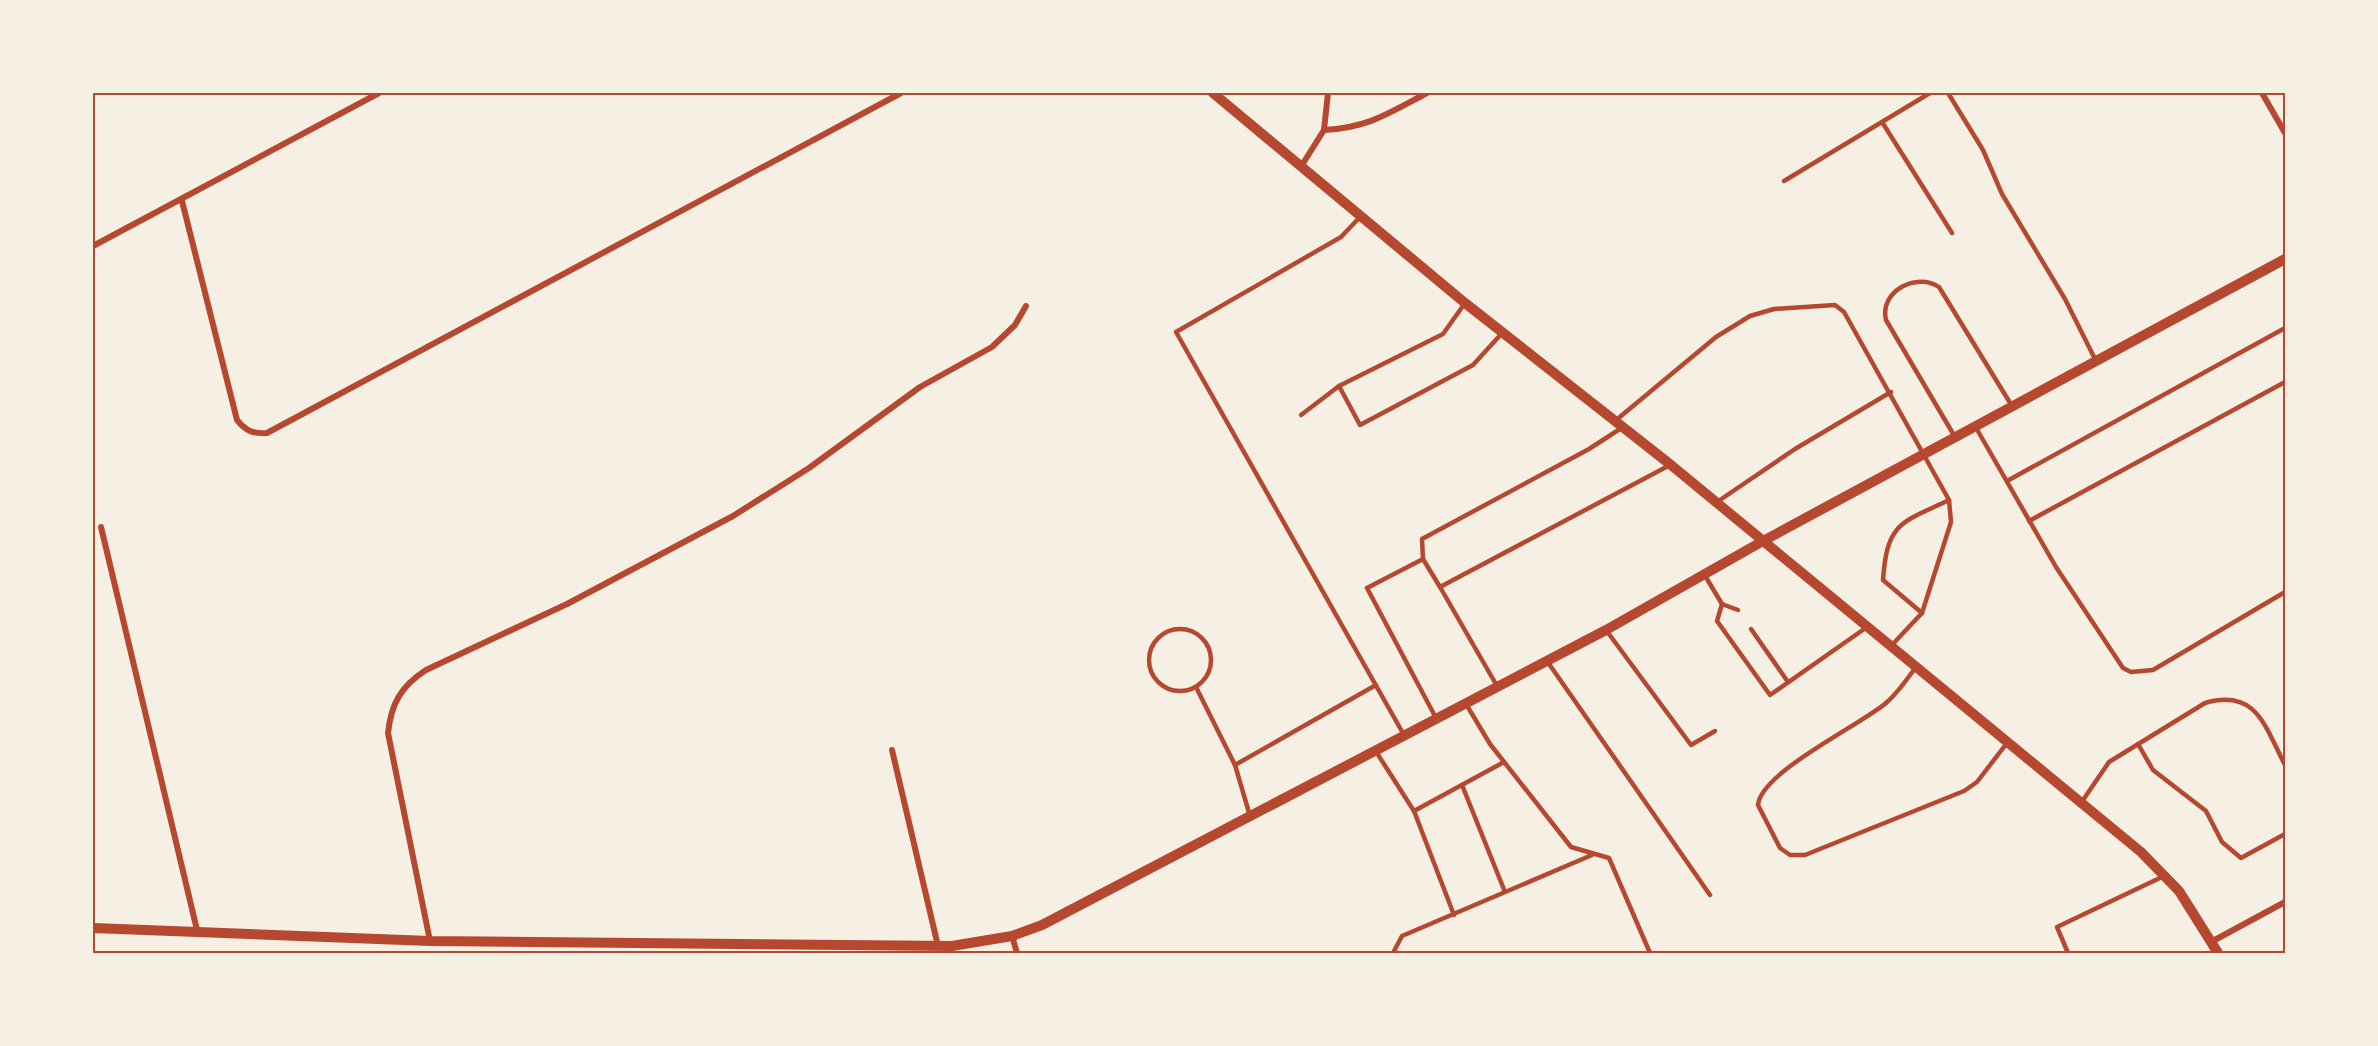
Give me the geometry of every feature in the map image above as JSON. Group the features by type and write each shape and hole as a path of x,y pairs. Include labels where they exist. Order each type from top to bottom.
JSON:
{"street":[{"path":"93,246 182,201 379,93"},
{"path":"182,201 237,420 245,429 256,433 267,433 901,93"},
{"path":"1213,93 1466,303 1717,502 2141,852 2179,891 2218,953"},
{"path":"1302,165 1324,130 1328,93"},
{"path":"1324,130 1351,128 1370,123 1427,93"},
{"path":"2262,93 2285,133"},
{"path":"93,928 197,930 430,941 938,946 977,944 1012,936 1042,925 1606,630 1763,541 2285,259"},
{"path":"430,941 388,733 390,714 398,696 410,680 426,670 567,604 733,516 809,468 920,387 992,347 1015,325 1026,306"},
{"path":"101,527 197,930"},
{"path":"892,750 938,946"},
{"path":"2211,942 2285,902"},
{"path":"1012,936 1017,953"}],"lane":[{"path":"1784,181 1930,93"},
{"path":"1948,93 1983,150 2002,194 2065,299 2096,361"},
{"path":"1882,122 1952,233"},
{"path":"1362,216 1341,237 1176,332 1404,735"},
{"path":"1955,437 1886,320 1883,311 1886,302 1894,292 1909,283 1931,281 1939,287 2012,406"},
{"path":"1301,415 1339,386 1443,334 1466,303"},
{"path":"1497,686 1423,559 1422,539 1589,449 1716,337 1750,316 1774,309 1835,305 1844,312 1891,392 1949,500 1952,522 1922,614 1890,646"},
{"path":"2007,481 2285,328"},
{"path":"1339,386 1360,425 1473,365 1503,332"},
{"path":"2029,522 2285,382"},
{"path":"1717,502 1795,449 1891,392"},
{"path":"1975,426 2029,522 2118,663 2131,672 2153,670 2285,592"},
{"path":"1440,587 1671,465"},
{"path":"1922,614 1883,580 1889,539 1902,524 1949,500"},
{"path":"1423,559 1366,588 1436,718"},
{"path":"1704,574 1722,604 1738,610"},
{"path":"1722,604 1717,621 1770,694 1867,627"},
{"path":"1185,629 1202,638 1208,645 1211,664 1203,681 1196,687 1185,691 1164,688 1150,671 1150,650 1164,633 1185,629"},
{"path":"1751,629 1788,682"},
{"path":"1606,630 1691,745 1715,731"},
{"path":"1546,661 1710,895"},
{"path":"1916,668 1888,701 1862,722 1783,771 1763,790 1758,804 1780,848 1790,855 1805,855 1964,791 1977,782 2007,743"},
{"path":"1235,765 1376,685"},
{"path":"1196,687 1235,765 1250,816"},
{"path":"2081,803 2109,762 2205,703 2219,699 2234,699 2246,703 2257,712 2285,765"},
{"path":"1466,703 1490,744 1570,847 1609,858 1650,953"},
{"path":"2139,744 2153,770 2206,812 2222,842 2241,858 2285,834"},
{"path":"1376,750 1414,811 1454,915"},
{"path":"1414,811 1504,762"},
{"path":"1462,785 1505,892"},
{"path":"1393,953 1402,936 1592,855"},
{"path":"2068,953 2057,927 2164,876"}]}
